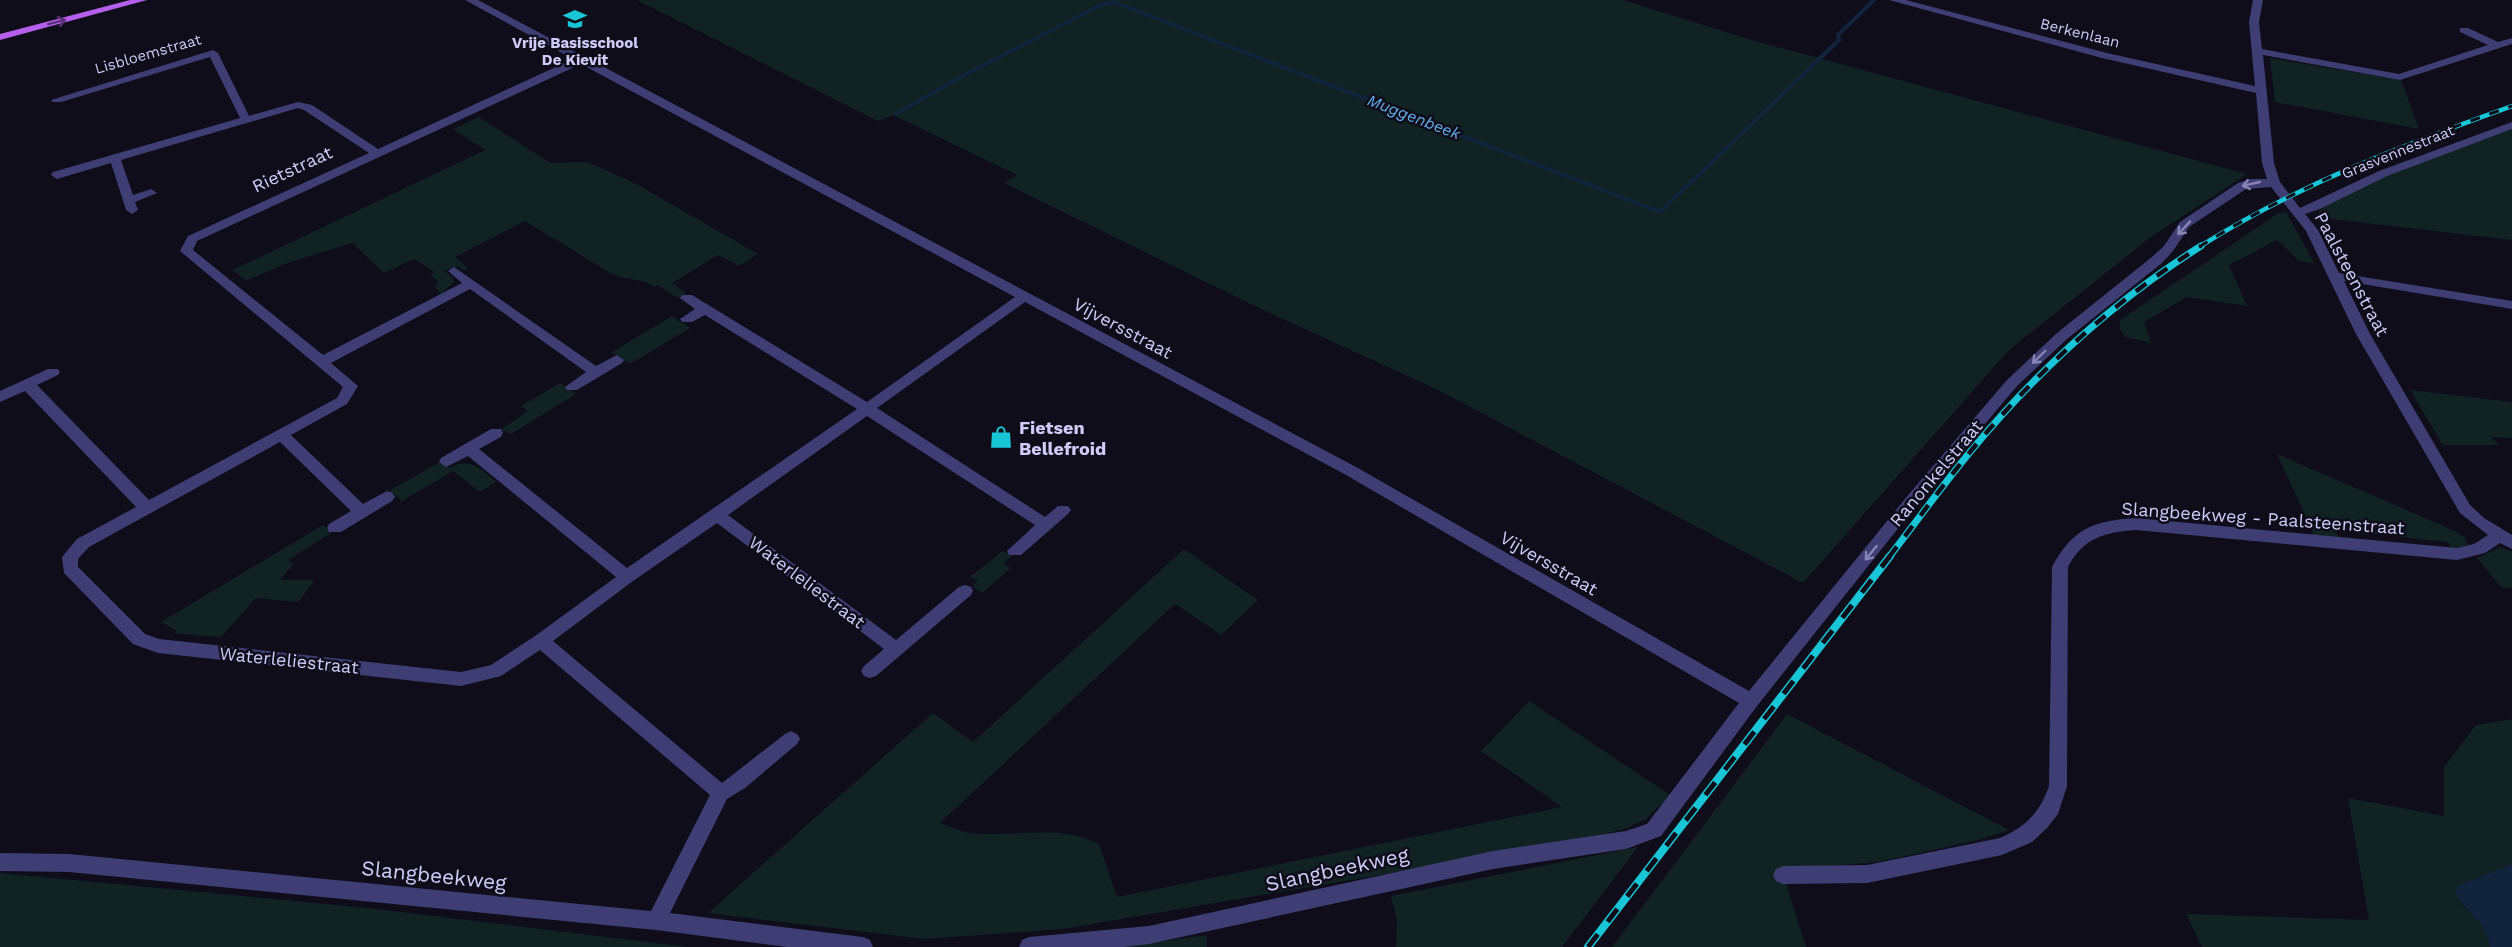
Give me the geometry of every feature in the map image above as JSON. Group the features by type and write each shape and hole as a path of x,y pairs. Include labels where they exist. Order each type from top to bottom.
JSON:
{"main road":[{"path":"0,26 103,0"},
{"path":"0,37 142,0"}],"street":[{"name":"Vijversstraat","path":"470,0 1351,471 1751,701"},
{"name":"Berkenlaan","path":"1894,0 2106,56 2261,90"},
{"name":"Paalsteenstraat","path":"2258,0 2254,22 2268,163 2274,183 2312,230 2363,334 2465,509 2505,539"},
{"path":"2464,30 2497,46"},
{"path":"2257,51 2400,77 2512,41"},
{"name":"Lisbloemstraat","path":"57,100 213,53 246,120"},
{"name":"Rietstraat","path":"70,557 83,543 342,401 351,386 186,250 192,239 375,152 582,59"},
{"path":"57,175 288,107 308,107 375,152"},
{"name":"Grasvennestraat","path":"2298,212 2318,207 2342,191 2422,156 2512,125"},
{"path":"115,159 130,205 152,194"},
{"name":"Ranonkelstraat","path":"1654,830 1751,701 1914,498 2012,383 2062,336 2157,260 2169,248 2184,225 2242,186 2251,183 2274,183"},
{"path":"454,272 596,373"},
{"path":"2335,276 2512,305"},
{"path":"323,361 470,284"},
{"name":"Waterleliestraat","path":"70,557 70,569 139,639 158,646 461,679 495,671 541,641 627,577 1024,297"},
{"path":"687,298 866,408 1046,525"},
{"path":"687,319 705,309"},
{"path":"572,387 617,360"},
{"path":"0,397 53,372"},
{"path":"27,384 146,507"},
{"path":"446,462 496,433"},
{"path":"282,435 362,512"},
{"path":"469,449 627,577"},
{"path":"335,528 387,497"},
{"path":"1016,551 1063,510"},
{"name":"Waterleliestraat","path":"717,515 896,649"},
{"name":"Slangbeekweg - Paalsteenstraat","path":"1783,875 1867,874 1934,861 2002,846 2025,836 2040,822 2051,808 2058,786 2060,567 2077,541 2091,531 2111,525 2136,524 2457,554 2486,548 2505,539"},
{"path":"870,671 965,591"},
{"path":"541,641 721,793"},
{"path":"656,921 721,793 739,782 791,739"},
{"name":"Slangbeekweg","path":"1029,947 1149,935 1493,860 1626,840 1654,830"},
{"name":"Slangbeekweg","path":"0,862 81,864 656,921 863,947"}],"green space":[{"path":"637,0 1623,0 1748,39 2247,174 2151,237 2009,350 1803,583 1438,390 1259,308 1004,183 1017,175 893,115 878,121"},
{"path":"2270,58 2401,80 2419,129 2275,102"},
{"path":"479,117 550,163 588,162 638,185 758,254 739,266 718,255 672,283 686,293 678,298 658,285 654,287 646,282 612,274 525,221 455,257 468,268 464,270 457,266 444,271 452,277 454,282 441,294 435,287 439,282 430,275 435,272 414,259 384,273 352,243 287,263 246,281 233,270 485,150 453,129"},
{"path":"2512,129 2512,240 2315,217 2327,206 2375,180"},
{"path":"2286,212 2314,263 2299,261 2277,240 2229,265 2247,306 2187,297 2144,322 2151,343 2125,337 2120,329 2120,320 2279,213"},
{"path":"672,316 690,328 630,364 612,352"},
{"path":"560,383 576,394 511,434 500,430 528,411 521,406"},
{"path":"2410,390 2512,402 2512,438 2491,437 2499,445 2443,445"},
{"path":"2277,454 2453,530 2465,538 2468,545 2452,549 2448,542 2335,530 2339,537 2314,535"},
{"path":"440,462 449,468 464,464 475,466 496,482 480,492 453,471 402,501 389,491"},
{"path":"323,525 331,533 288,560 293,565 280,580 315,580 298,602 256,598 221,637 173,633 177,631 161,622"},
{"path":"2501,547 2512,552 2512,588 2501,587 2477,558"},
{"path":"1184,549 1258,600 1221,635 1175,604 940,823 971,833 1069,834 1099,844 1117,897 1562,807 1481,751 1529,701 1670,795 1646,819 1627,828 1573,842 1063,929 924,939 708,913 933,713 973,742"},
{"path":"1003,551 1012,556 1003,563 1011,568 982,593 972,586 978,581 970,577"},
{"path":"1787,714 2009,830 1978,840 1878,862 1782,870 1806,947 1612,947"},
{"path":"2512,719 2512,864 2460,885 2461,903 2487,931 2490,947 2202,947 2186,914 2369,920 2348,798 2444,816 2444,767 2476,725"},
{"path":"1638,847 1562,947 1396,947 1397,920 1391,896"},
{"path":"0,873 368,908 689,947 0,947"},
{"path":"1207,935 1207,947 1122,947"}],"water":[{"path":"2512,864 2512,947 2490,947 2480,923 2455,892 2460,885"}],"waterway":[{"name":"Muggenbeek","path":"896,114 968,73 1103,4 1114,2 1660,212 1839,40 1838,35 1874,0"}],"railway":[{"path":"2199,247 2312,185 2391,151 2512,106"},
{"path":"1889,557 1995,422 2049,366 2137,290 2201,246"},
{"path":"1588,947 1890,556"}],"place":[{"name":"Vrije Basisschool De Kievit","path":"575,19"},
{"name":"Fietsen Bellefroid","path":"1001,437"}]}
